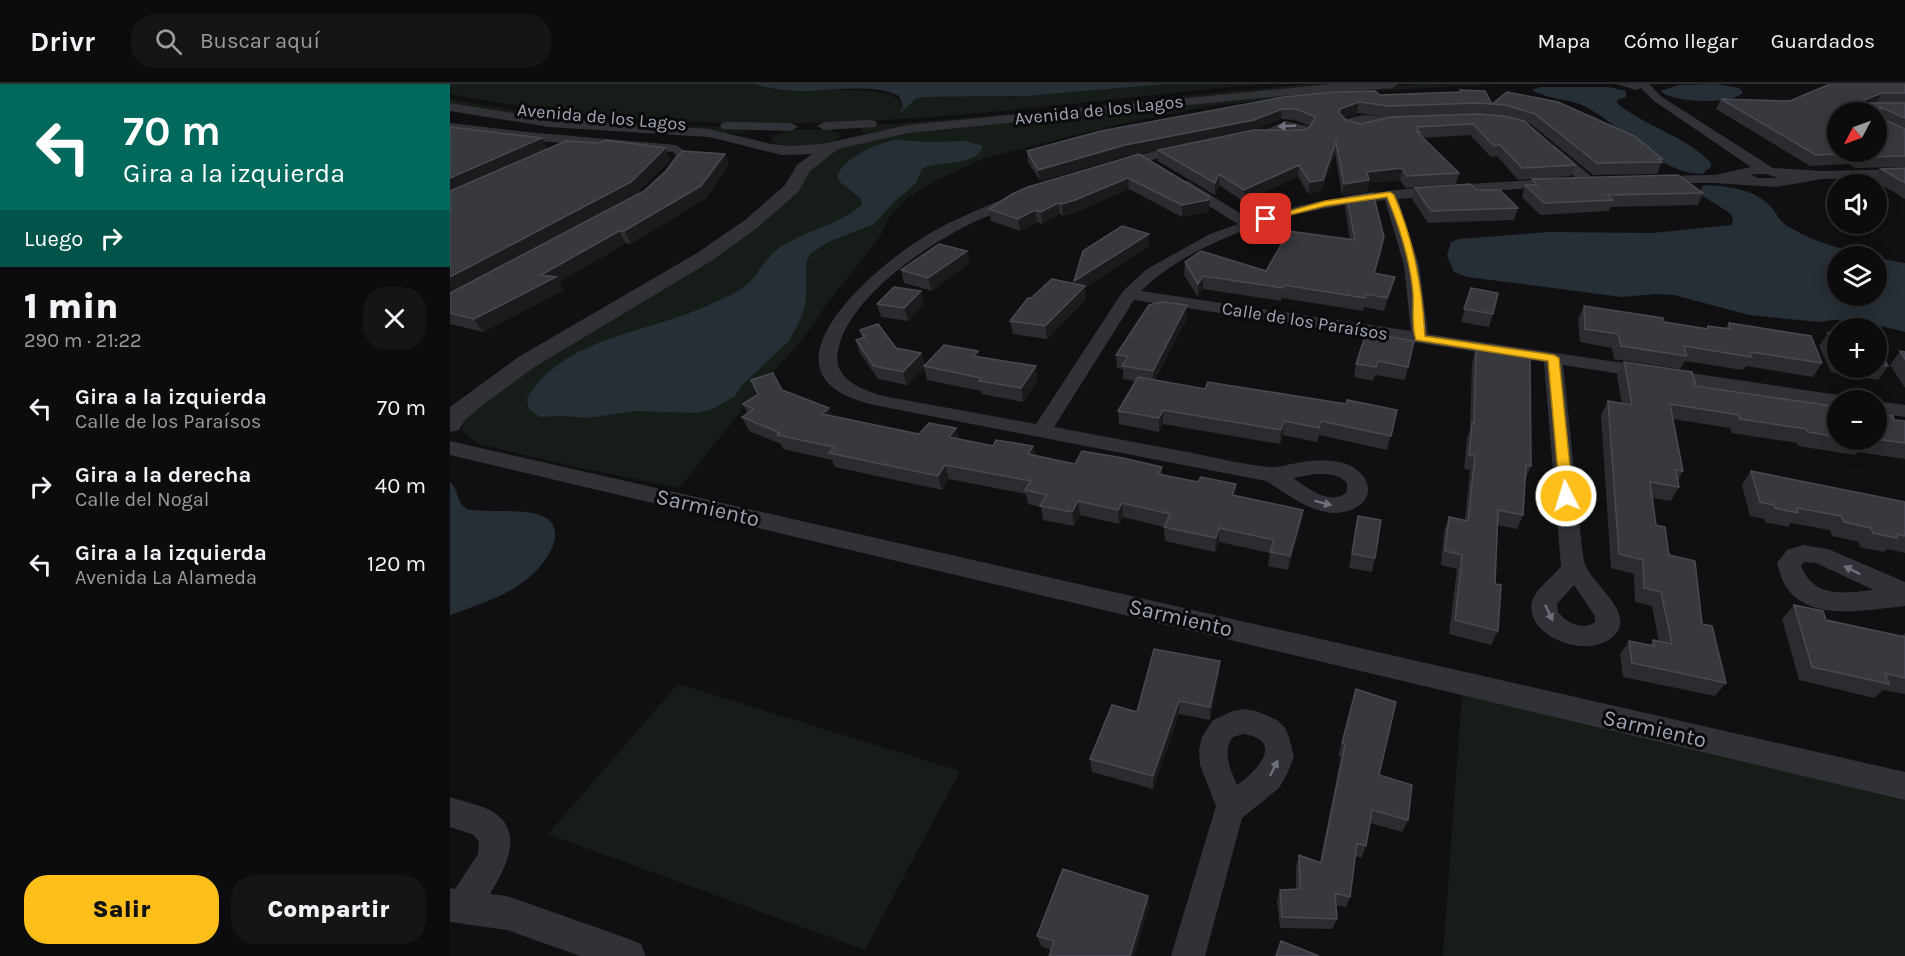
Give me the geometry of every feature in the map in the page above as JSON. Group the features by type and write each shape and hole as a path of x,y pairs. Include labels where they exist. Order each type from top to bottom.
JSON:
{"street":[{"name":"Avenida de los Lagos","path":"450,98 517,110 597,119 691,125 807,126 970,118 1114,101 1299,84"},
{"name":"Avenida de los Lagos","path":"450,107 549,123 709,133 732,136 762,146 800,150 905,130 1231,96 1392,84"},
{"path":"1621,84 1642,85 1684,116 1750,172 1786,182 1822,176 1905,173"},
{"path":"1642,85 1659,110 1740,163 1750,172"},
{"path":"1684,116 1709,118"},
{"path":"1387,122 1420,121"},
{"path":"450,126 579,142 657,147 681,151 683,154 681,160 659,184"},
{"path":"450,399 554,333 692,254 760,205 770,195 784,173 782,165 762,146 763,135 807,126 846,131 848,139 803,168 792,188 751,224 704,257 528,361 475,399 456,415 450,424"},
{"path":"1241,138 1261,135"},
{"path":"1042,431 1129,294 1152,272 1177,257 1215,237 1248,224 1325,204 1390,195 1594,181 1537,136"},
{"path":"558,152 579,142"},
{"path":"1096,170 1209,144"},
{"path":"1141,158 1248,224"},
{"path":"1771,166 1788,179 1786,182"},
{"path":"1635,180 1715,179 1771,166 1822,176"},
{"path":"1035,191 960,223 902,259 862,295 848,312 830,345 827,359 830,372 838,382 854,393 881,401 1272,475"},
{"path":"1390,195 1402,223 1410,252 1418,293 1420,338"},
{"name":"Calle de los Paraísos","path":"1129,294 1827,399"},
{"path":"1554,358 1573,566"},
{"path":"1887,409 1905,411"},
{"name":"Sarmiento","path":"452,445 1905,786"},
{"path":"1188,956 1232,807"},
{"path":"450,812 484,824 495,837 493,859 457,906 507,913 629,956"}],"shaded area":[{"path":"450,84 754,84 789,91 862,90 888,94 903,106 900,111 915,99 925,97 1026,96 1168,84 1264,84 944,116 820,123 758,123 634,119 573,113 451,94"},
{"path":"754,84 1168,84 1026,96 925,97 915,99 902,112 900,111 903,106 899,96 879,90 797,91"},
{"path":"1315,84 1350,84 1174,99 904,127 867,133 863,132 860,126 974,117"},
{"path":"1419,84 1498,84 1371,91 1215,105 1116,125 985,158 937,180 907,198 889,217 881,235 827,304 803,339 769,376 679,488 483,445 469,438 462,430 465,417 547,357 702,263 828,154 845,146 900,133"},
{"path":"1716,84 1739,88 1743,93 1727,99 1702,101 1677,98 1660,91 1679,85"},
{"path":"1540,87 1608,87 1626,91 1626,97 1617,100 1617,103 1640,119 1701,153 1711,163 1711,167 1702,174 1686,172 1671,166 1656,158 1586,107 1545,96 1532,90"},
{"path":"450,99 525,112 600,120 751,128 740,134 584,122 513,114 450,103"},
{"path":"792,130 831,130 841,135 827,144 807,147 787,146 771,141 772,136"},
{"path":"896,140 966,141 983,146 980,153 974,157 922,169 916,183 874,224 828,242 810,254 806,263 806,300 795,330 789,341 742,385 735,396 713,409 697,413 636,411 588,418 540,417 529,409 527,398 543,377 564,361 586,348 611,338 689,313 730,295 750,282 778,249 853,212 862,205 861,199 840,182 837,176 841,169 862,152"},
{"path":"1706,185 1749,192 1765,201 1784,224 1831,246 1827,246 1827,306 1887,306 1887,260 1905,263 1905,332 1887,327 1887,318 1827,318 1827,321 1819,322 1749,315 1674,295 1622,297 1467,277 1454,272 1447,256 1451,242 1459,239 1549,232 1652,233 1732,225 1731,214 1700,194 1702,187"},
{"path":"450,482 461,503 467,509 532,513 541,516 552,523 555,539 543,563 521,584 494,599 450,615"},
{"path":"1463,681 1905,780 1905,956 1443,956"},
{"path":"678,684 960,771 865,950 548,834"}],"building":[{"path":"1830,84 1905,84 1905,93 1882,93 1863,102 1827,102 1827,154 1816,155 1721,99 1790,101"},
{"path":"1460,90 1485,91 1492,104 1507,92 1558,102 1634,136 1663,159 1658,159 1662,162 1597,163 1535,114 1506,105 1477,103 1389,106 1359,102 1340,109 1339,113 1346,120 1361,124 1391,117 1478,114 1504,116 1524,121 1575,165 1522,168 1500,145 1494,146 1473,124 1416,127 1420,132 1417,132 1459,173 1407,176 1402,168 1367,172 1369,180 1344,184 1336,142 1323,180 1310,182 1299,165 1244,190 1219,174 1215,183 1158,150 1254,130 1309,128 1316,117 1296,109 1282,109 1254,120 1125,145 1038,170 1027,151 1101,131 1284,97 1336,92 1375,91 1380,95 1461,92"},
{"path":"1887,103 1905,103 1905,118 1887,110"},
{"path":"1887,121 1905,129 1905,156 1887,156"},
{"path":"450,127 542,138 450,178"},
{"path":"606,140 665,148 631,182 450,277 450,191 566,141 600,143"},
{"path":"682,151 725,154 701,186 624,231 619,231 541,275 556,277 474,319 450,313 450,293 644,191 667,170"},
{"path":"1139,154 1210,197 1208,200 1182,205 1128,178 1075,200 1058,203 1041,212 1035,210 1018,219 989,209 1028,187"},
{"path":"1905,168 1905,183 1881,169"},
{"path":"1678,175 1703,193 1608,195 1613,200 1544,203 1525,185 1537,185 1532,179"},
{"path":"1470,184 1477,190 1500,190 1518,208 1431,211 1415,188"},
{"path":"1373,193 1384,237 1374,273 1395,277 1387,298 1366,294 1365,298 1284,285 1283,288 1203,276 1198,284 1185,262 1201,251 1266,271 1289,231 1355,240 1347,197"},
{"path":"1122,226 1149,234 1074,281 1083,251"},
{"path":"939,244 967,251 928,278 901,270"},
{"path":"1052,279 1085,286 1045,326 1010,321 1028,298 1031,298"},
{"path":"894,287 921,291 904,308 877,304"},
{"path":"1471,288 1498,293 1493,314 1464,309"},
{"path":"1162,302 1187,305 1153,371 1122,366 1128,356 1116,355 1149,305"},
{"path":"1584,306 1663,318 1664,322 1708,329 1708,326 1730,329 1729,323 1811,336 1822,363 1750,352 1751,357 1684,346 1687,356 1621,346 1618,334 1585,329"},
{"path":"878,324 896,348 921,353 903,372 874,366 856,340 865,337 860,330"},
{"path":"1380,335 1414,341 1408,367 1378,361 1376,367 1356,364 1365,336 1379,338"},
{"path":"944,345 978,351 973,356 1036,366 1021,388 979,381 981,378 924,366"},
{"path":"1476,349 1530,358 1531,466 1526,465 1523,515 1498,510 1495,584 1501,585 1498,631 1455,620 1462,555 1445,551 1449,517 1468,521 1475,456 1469,455 1472,423 1474,423"},
{"path":"1624,362 1692,372 1696,386 1827,405 1827,435 1808,432 1806,429 1740,419 1739,415 1670,404 1683,471 1676,470 1679,487 1650,482 1656,525 1665,527 1669,555 1695,561 1702,624 1712,626 1726,683 1632,663 1629,641 1654,646 1653,640 1672,644 1661,592 1644,588 1643,560 1619,554 1608,401 1632,405"},
{"path":"773,373 782,390 829,408 822,414 919,434 929,423 956,428 949,437 993,446 996,440 1033,446 1028,454 1075,464 1082,451 1162,467 1158,474 1198,482 1201,477 1236,484 1232,495 1303,510 1290,556 1270,552 1274,540 1219,528 1216,538 1164,527 1170,514 1122,503 1118,510 1078,501 1072,512 1040,506 1047,495 1025,490 1031,481 945,465 938,476 829,453 834,447 777,435 780,433 742,417 754,409 743,404 758,394 751,380"},
{"path":"1138,377 1205,389 1208,382 1346,404 1347,400 1397,410 1391,436 1321,421 1319,428 1284,421 1281,430 1163,410 1159,418 1118,411"},
{"path":"1887,415 1893,416 1894,420 1905,421 1905,443 1887,441"},
{"path":"1751,471 1905,502 1905,536 1896,534 1897,538 1873,533 1871,528 1844,522 1841,516 1797,508 1798,513 1760,502"},
{"path":"1358,516 1381,520 1375,558 1352,554"},
{"path":"1794,605 1823,611 1826,620 1905,637 1905,678 1885,673 1889,684 1812,667"},
{"path":"1154,649 1220,661 1210,707 1179,701 1153,776 1090,759 1112,705 1137,712"},
{"path":"1356,689 1396,702 1379,775 1412,785 1408,820 1372,810 1366,846 1357,843 1350,897 1335,893 1337,919 1282,917 1280,890 1300,889 1299,855 1321,863 1345,744 1342,743"},
{"path":"1063,869 1148,896 1130,956 1049,956 1054,941 1037,936"},
{"path":"1281,941 1319,956 1276,956"}],"route":[{"path":"1266,219 1325,204 1390,195 1402,223 1410,252 1418,293 1420,338 1554,358 1566,496"}]}
